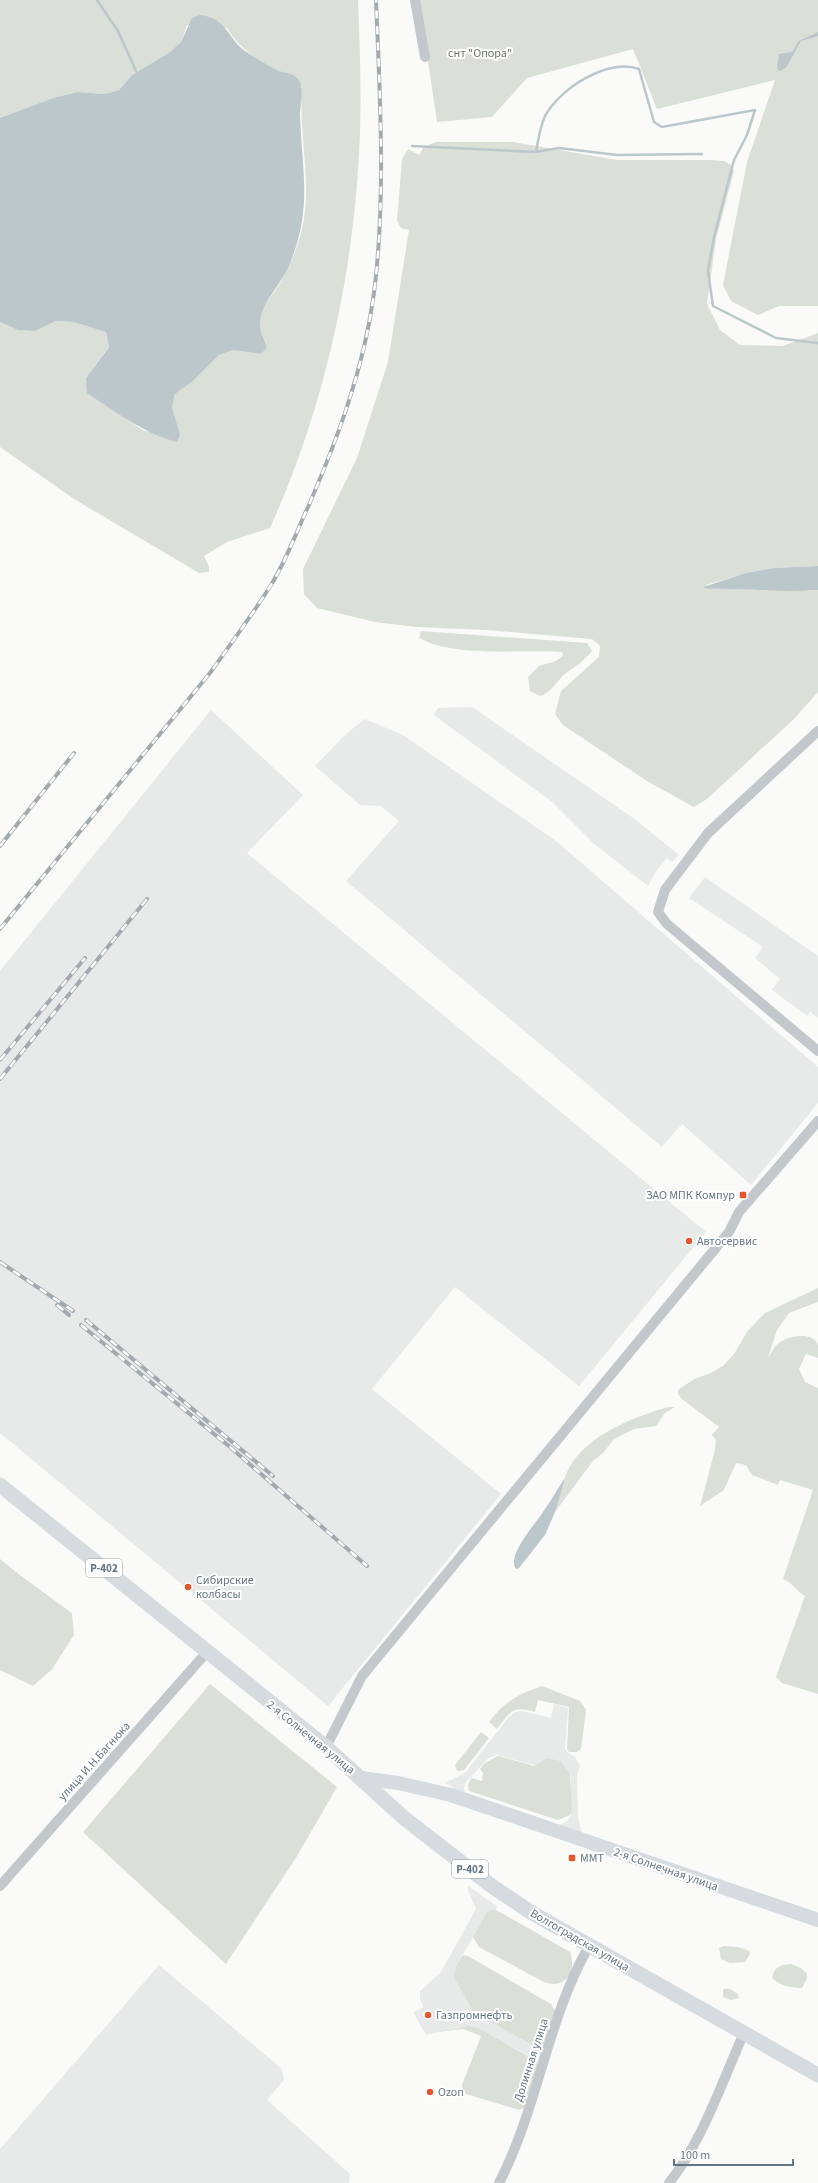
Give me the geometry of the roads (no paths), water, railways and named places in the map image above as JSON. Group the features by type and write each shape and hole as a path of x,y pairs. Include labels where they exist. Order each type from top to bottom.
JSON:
{"main road":[{"name":"2-я Солнечная улица","path":"0,1485 326,1748 361,1778 398,1783 451,1795 818,1920"},
{"name":"Волгоградская улица","path":"361,1778 404,1818 493,1887 532,1913 818,2075"}],"street":[{"path":"415,0 425,57"},
{"path":"818,731 708,833 665,890 658,912 667,924 818,1051"},
{"path":"326,1748 352,1692 362,1676 724,1238 739,1212 818,1121"},
{"name":"улица И.Н.Багнюка","path":"0,1886 207,1652"},
{"name":"Долинная улица","path":"499,2183 518,2142 571,1982 590,1946"},
{"path":"669,2183 683,2162 705,2120 744,2033"}],"waterway":[{"path":"97,0 118,31 136,71"},
{"path":"536,152 543,120 552,105 573,86 586,78 613,68 627,67 639,69 654,122 662,127 755,110 747,135 734,160 714,237 708,271 713,306 776,338 818,343"},
{"path":"412,146 536,152 559,148 617,155 702,154"}],"railway":[{"path":"0,929 210,673 234,640 276,576 291,547 330,455 357,375 364,348 370,321 378,257 381,147 376,0"},
{"path":"0,846 74,753"},
{"path":"0,1079 147,899"},
{"path":"0,1060 85,958"},
{"path":"0,1262 73,1311"},
{"path":"57,1305 69,1315"},
{"path":"86,1320 273,1476"},
{"path":"81,1325 230,1447 367,1566"}],"place":[{"name":"ЗАО МПК Компур","path":"743,1195"},
{"name":"Автосервис","path":"689,1241"},
{"name":"Сибирские колбасы","path":"188,1587"},
{"name":"ММТ","path":"572,1858"},
{"name":"Газпромнефть","path":"428,2015"},
{"name":"Ozon","path":"430,2092"}],"park label":[{"name":"снт \"Опора\"","path":"480,53"}]}
